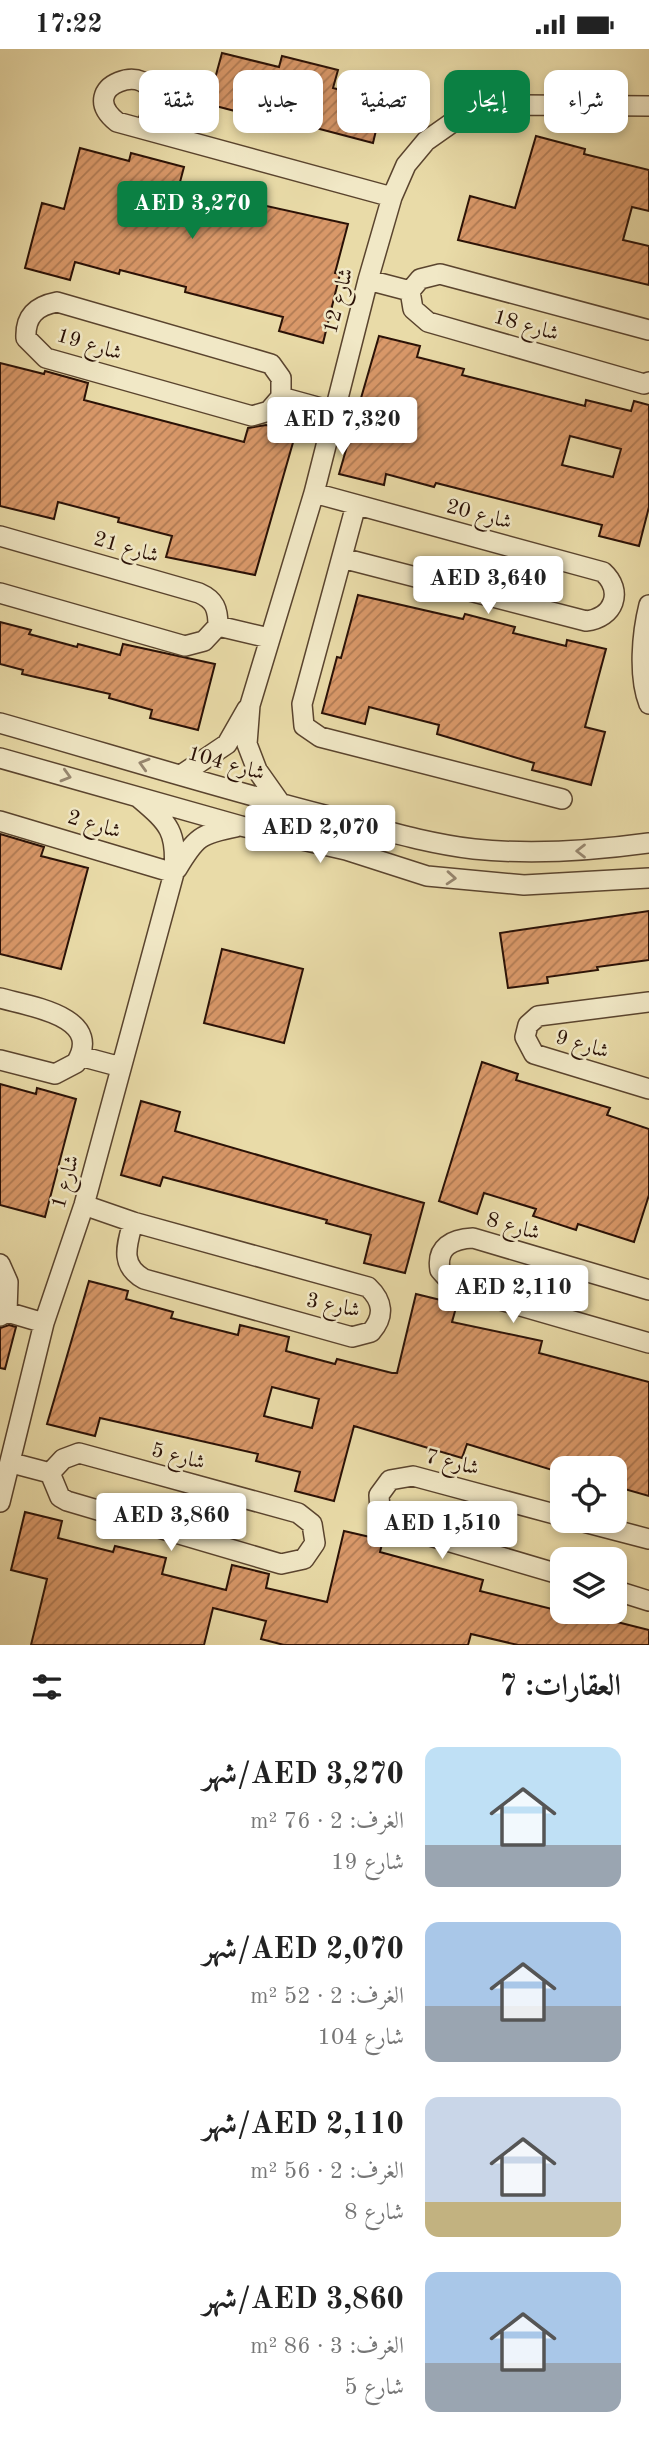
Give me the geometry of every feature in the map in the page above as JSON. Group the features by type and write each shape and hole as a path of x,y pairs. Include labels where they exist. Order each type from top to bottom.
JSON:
{"street":[{"name":"شارع 12","path":"281,804 257,770 247,744 250,705 314,493 332,411 368,280 392,197 406,165 426,141 453,122 484,109 522,105 649,106"},
{"path":"160,133 392,197"},
{"name":"شارع 18","path":"649,330 440,274 425,276 410,291 413,309 428,322 644,384 649,382"},
{"path":"368,280 410,291"},
{"name":"شارع 19","path":"57,302 271,364 281,378 281,397 264,414 252,416 46,358 26,338 26,324 29,316 46,304 57,302"},
{"path":"281,397 332,411"},
{"name":"شارع 20","path":"314,493 603,572 615,587 614,602 602,616 586,621 342,558"},
{"path":"356,505 302,704 304,726 320,737 562,799"},
{"name":"شارع 21","path":"0,536 209,597 218,611 218,626"},
{"path":"0,593 185,646 204,641 218,626 269,638"},
{"path":"649,605 644,645 644,686 649,704"},
{"name":"شارع 12","path":"181,775 227,744 250,705"},
{"name":"شارع 104","path":"0,723 281,804 425,841 474,849 522,851 594,851 649,843"},
{"path":"0,758 241,826 346,850 427,876 516,884 592,884 649,878"},
{"name":"شارع 1","path":"0,1502 12,1463 44,1323 84,1205 174,873 176,845 167,821 139,798"},
{"name":"شارع 2","path":"0,821 174,873"},
{"name":"شارع 1","path":"174,873 190,848 206,832 241,826"},
{"path":"516,884 523,879 526,868 522,851"},
{"path":"0,999 65,1017 82,1040 80,1056 71,1068 55,1074 0,1060"},
{"name":"شارع 9","path":"649,1002 538,1016 528,1025 525,1037 534,1055 649,1089"},
{"path":"80,1056 121,1067"},
{"name":"شارع 3","path":"84,1205 133,1222 368,1287 379,1299 380,1318 371,1332 352,1337 144,1279 131,1270 125,1254 133,1222"},
{"name":"شارع 8","path":"649,1290 473,1238 460,1238 446,1245 440,1252 440,1270 455,1287 649,1343"},
{"path":"0,1264 8,1282 4,1314 44,1323"},
{"name":"شارع 5","path":"79,1453 298,1513 312,1524 315,1543 303,1559 281,1564 67,1501 60,1497 50,1473 63,1459 79,1453"},
{"path":"12,1463 50,1473"},
{"name":"شارع 7","path":"550,1513 413,1476 390,1480 379,1495 380,1511 396,1527 550,1572"},
{"path":"626,1533 649,1539"},
{"path":"627,1594 649,1601"}],"building":[{"path":"222,53 279,67 282,56 338,70 333,88 337,89 337,133 375,133 373,143 323,130 323,70 233,70 233,111 219,107 217,70"},
{"path":"536,136 585,149 584,154 649,170 649,211 632,207 623,240 649,246 649,285 458,240 470,196 515,208"},
{"path":"80,148 129,161 131,153 184,167 180,182 235,196 235,199 348,224 335,273 340,274 323,343 279,331 283,317 185,292 186,287 120,270 119,274 75,262 70,280 25,268 42,203 64,209"},
{"path":"379,336 420,346 417,357 464,369 462,375 585,406 586,400 631,411 634,401 649,405 649,507 639,546 599,536 602,525 436,483 434,487 386,474 384,485 339,474","holes":["570,436 621,449 613,477 562,465"]},
{"path":"0,363 44,374 45,371 88,383 84,400 244,442 248,428 266,425 296,432 255,575 166,557 172,536 118,522 119,518 58,502 54,519 0,506"},
{"path":"358,595 463,619 465,614 515,627 513,633 566,646 567,640 606,649 585,727 605,732 591,785 532,770 534,763 437,734 439,725 369,707 365,724 322,713 337,657 341,658"},
{"path":"0,622 31,630 29,634 77,647 78,644 120,655 123,644 215,664 198,730 150,718 152,710 109,698 110,694 22,674 23,670 0,664"},
{"path":"0,834 44,847 41,856 88,868 61,969 0,954"},
{"path":"649,911 649,960 597,967 598,970 547,977 548,983 508,988 500,933"},
{"path":"222,949 303,969 284,1043 204,1023"},
{"path":"482,1062 518,1074 516,1080 610,1108 607,1115 649,1129 649,1195 634,1242 578,1224 576,1230 533,1216 536,1209 484,1193 477,1214 439,1201"},
{"path":"0,1084 36,1094 37,1088 76,1099 45,1217 0,1205"},
{"path":"141,1101 180,1112 175,1131 424,1203 405,1273 364,1263 371,1235 326,1223 327,1220 163,1177 160,1186 121,1175"},
{"path":"89,1281 128,1291 126,1299 173,1312 171,1318 238,1335 240,1325 289,1337 286,1351 335,1364 337,1359 392,1373 397,1373 416,1294 457,1304 452,1322 542,1341 539,1353 649,1382 649,1496 627,1490 627,1456 550,1456 550,1469 467,1444 462,1458 354,1426 334,1501 295,1491 300,1472 256,1461 258,1454 100,1418 95,1436 47,1424","holes":["272,1387 319,1399 312,1428 264,1416"]},
{"path":"9,1325 16,1327 5,1369 0,1368 0,1328"},
{"path":"25,1512 62,1521 58,1538 113,1552 115,1546 166,1558 162,1574 226,1590 232,1565 269,1574 266,1588 327,1602 344,1531 383,1540 380,1552 483,1580 480,1591 550,1608 550,1624 625,1624 649,1630 649,1645 518,1645 471,1634 468,1645 284,1645 261,1639 266,1621 213,1608 204,1645 31,1645 47,1579 11,1570"}]}
